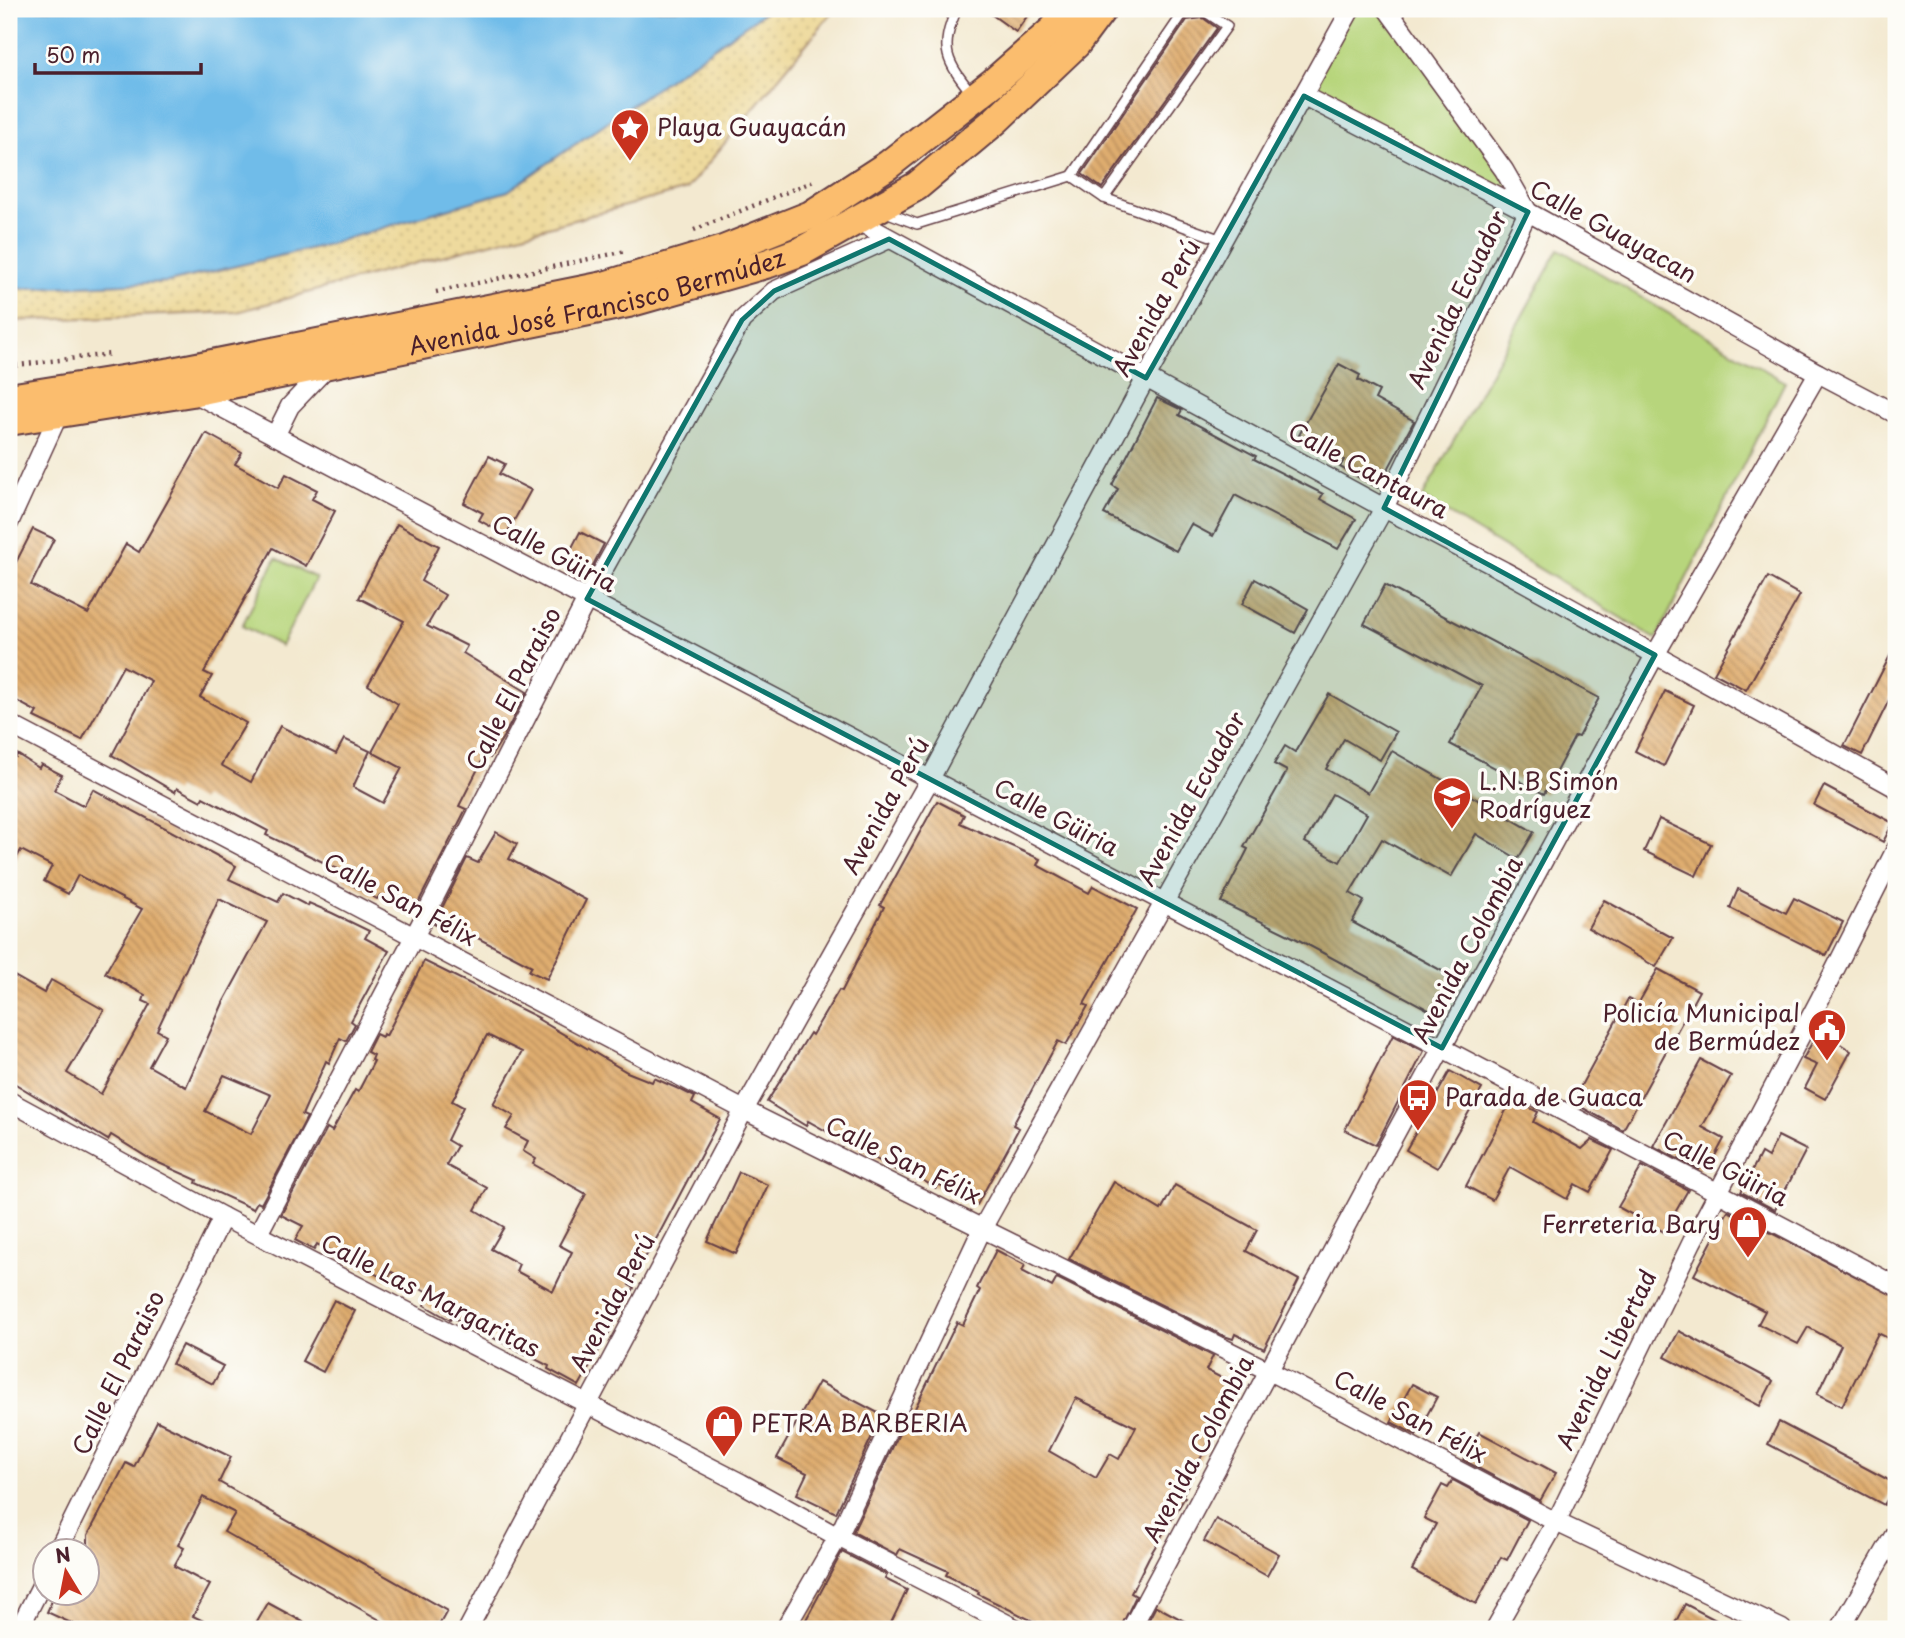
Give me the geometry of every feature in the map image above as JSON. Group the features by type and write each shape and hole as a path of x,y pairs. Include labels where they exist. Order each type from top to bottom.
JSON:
{"main road":[{"name":"Avenida José Francisco Bermúdez","path":"9,398 172,372 604,286 723,250 811,215 888,165 975,97 1053,30 1070,9"},
{"name":"Avenida José Francisco Bermúdez","path":"9,421 192,392 628,303 791,255 917,186 996,120 1076,44 1102,9"}],"street":[{"name":"Avenida Perú","path":"468,1629 744,1110 930,779 1146,378 1350,9"},
{"name":"Avenida Ecuador","path":"785,1629 838,1537 982,1227 1384,508 1528,212 1504,170 1387,9"},
{"name":"Calle Guayacan","path":"1304,96 1528,212 1896,414"},
{"name":"Calle Cantaura","path":"811,215 868,215 889,239 1655,654 1896,788"},
{"name":"Calle El Paraiso","path":"258,1234 587,599 742,320 774,291 889,239"},
{"path":"275,436 290,406 330,364"},
{"name":"Avenida Colombia","path":"1131,1629 1655,654 1818,373"},
{"path":"9,523 71,388"},
{"name":"Calle Güiria","path":"192,392 1896,1286"},
{"name":"Calle San Félix","path":"9,724 744,1110 1269,1371 1556,1521 1782,1629"},
{"name":"Avenida Libertad","path":"1494,1629 1556,1521 1717,1192 1896,849"},
{"name":"Calle Las Margaritas","path":"9,1101 223,1217 741,1483 838,1537 1017,1629"},
{"name":"Calle El Paraiso","path":"65,1536 223,1217"},
{"path":"1840,1629 1896,1532"},
{"path":"19,1626 32,1602"}],"lane":[{"path":"957,9 948,32 947,60 975,97"},
{"path":"868,215 917,223 1072,176 1186,9"},
{"path":"1104,198 1227,26 1201,9"},
{"path":"1072,176 1104,198 1222,240"}],"path":[{"path":"686,234 794,191 817,179"},
{"path":"428,293 584,262 635,248"},
{"path":"9,366 120,353"}],"highlighted area":[{"path":"1304,96 1528,212 1384,508 1655,655 1442,1048 587,599 742,320 774,291 889,239 1146,378"}],"green space":[{"path":"1351,9 1387,9 1528,212 1304,96"},
{"path":"1559,249 1785,382 1656,639 1422,498"},
{"path":"276,558 316,578 281,646 242,626"}],"sand":[{"name":"Playa Guayacán","path":"769,9 835,9 687,189 237,312 9,321 9,289 169,282 325,245 508,191"}],"water":[{"path":"9,9 769,9 508,191 325,245 168,282 9,289"}],"building":[{"path":"984,9 1032,9 1016,32"},
{"path":"1203,18 1217,28 1102,188 1082,174 1187,20"},
{"path":"1339,364 1360,375 1358,380 1379,391 1375,399 1414,421 1378,488 1340,467 1344,460 1299,435"},
{"path":"1157,398 1182,410 1179,415 1256,456 1254,459 1323,494 1320,499 1356,519 1338,549 1235,495 1213,536 1191,524 1176,551 1104,514 1118,489 1112,485"},
{"path":"206,433 242,453 235,464 278,488 286,474 317,490 312,499 335,511 306,566 273,548 204,672 212,676 200,697 246,723 221,765 251,782 280,726 336,754 344,739 370,751 353,787 383,803 402,768 372,752 398,704 368,685 404,621 359,598 397,524 439,546 421,581 445,595 427,626 467,646 463,653 527,692 490,758 485,755 459,806 466,809 413,913 380,895 377,899 342,879 346,873 266,835 268,831 203,797 201,801 177,788 175,792 112,755 151,681 123,666 82,740 34,717 37,712 9,697 9,576 33,529 54,539 31,585 88,614 126,544 139,552"},
{"path":"489,456 505,464 499,474 531,490 506,535 479,520 483,513 464,503"},
{"path":"580,532 604,544 590,571 566,559"},
{"path":"1768,577 1800,595 1746,690 1714,673"},
{"path":"1255,579 1308,609 1295,633 1242,604"},
{"path":"1385,585 1599,698 1544,794 1450,744 1482,686 1364,624"},
{"path":"1896,644 1896,686 1862,755 1844,746"},
{"path":"1665,691 1694,705 1664,766 1635,751"},
{"path":"1329,694 1396,732 1380,760 1344,739 1326,769 1368,793 1392,751 1534,832 1518,859 1476,834 1451,877 1382,839 1350,893 1364,901 1352,922 1455,978 1436,1014 1297,939 1221,902 1248,849 1244,847 1287,771 1274,764 1285,746 1295,752","holes":["1332,794 1367,814 1340,862 1305,842"]},
{"path":"9,752 39,768 41,764 62,775 54,790 84,806 93,789 236,866 229,879 278,902 283,893 308,906 309,903 332,913 369,931 365,938 389,951 351,1021 355,1024 346,1041 340,1038 329,1063 326,1061 302,1115 307,1117 261,1204 257,1202 253,1209 196,1183 197,1180 150,1159 111,1135 108,1140 9,1080 9,973 44,993 51,980 104,1010 67,1073 101,1094 150,1004 143,1001 145,995 105,973 142,909 78,875 68,894 44,881 52,866 21,850 9,872","holes":["219,899 267,922 223,1003 186,1087 149,1066 166,1035 157,1030","224,1075 271,1095 251,1134 205,1111"]},
{"path":"1824,786 1893,823 1883,842 1814,805"},
{"path":"937,801 964,815 960,823 1040,859 1037,865 1089,893 1093,886 1137,909 1084,1004 1088,1006 1066,1045 1058,1041 1013,1125 1019,1128 977,1205 938,1184 936,1188 905,1170 903,1174 808,1121 806,1126 767,1102 839,990 842,991 884,907 880,905"},
{"path":"1659,819 1711,844 1696,876 1644,851"},
{"path":"496,832 517,844 509,859 586,900 547,979 529,971 532,966 468,933 465,940 434,924 467,858 478,863"},
{"path":"1738,889 1786,913 1794,898 1843,922 1826,956 1730,908"},
{"path":"1604,900 1673,938 1656,967 1588,928"},
{"path":"424,961 539,1018 627,1072 652,1082 654,1078 695,1097 692,1103 720,1119 629,1285 634,1288 579,1386 548,1369 549,1366 424,1305 431,1294 392,1272 387,1280 317,1244 314,1250 295,1240 303,1226 281,1215 327,1128 332,1131 355,1090 358,1092 374,1061 371,1060 373,1055 367,1052 376,1034 386,1036","holes":["487,1035 522,1052 493,1104 514,1116 506,1129 528,1141 523,1151 536,1159 533,1164 586,1194 559,1245 572,1252 553,1291 516,1271 519,1264 491,1249 504,1227 475,1210 487,1188 446,1165 457,1146 447,1140 463,1107 452,1101"]},
{"path":"1658,969 1699,991 1623,1130 1572,1102 1628,999 1638,1004"},
{"name":"Policía Municipal de Bermúdez","path":"1819,1030 1851,1051 1825,1099 1805,1088 1817,1065 1803,1059"},
{"path":"1393,1035 1424,1051 1376,1145 1345,1130"},
{"path":"1701,1060 1731,1076 1702,1127 1724,1139 1709,1167 1702,1163 1699,1170 1653,1146"},
{"path":"1450,1071 1482,1089 1437,1168 1406,1150"},
{"path":"1512,1099 1538,1112 1533,1122 1582,1149 1592,1140 1613,1150 1590,1192 1575,1184 1567,1199 1510,1167 1492,1200 1466,1186"},
{"path":"1778,1136 1806,1150 1775,1210 1741,1192 1761,1153 1768,1157"},
{"path":"1642,1166 1688,1190 1664,1232 1618,1207"},
{"path":"739,1172 768,1185 736,1254 707,1241"},
{"path":"1114,1182 1161,1210 1175,1185 1257,1230 1246,1251 1299,1280 1264,1349 1235,1334 1233,1339 1224,1336 1069,1259"},
{"path":"1728,1211 1896,1297 1896,1342 1878,1333 1842,1406 1817,1394 1841,1345 1808,1327 1798,1344 1758,1324 1765,1311 1694,1275"},
{"path":"996,1250 1025,1265 1022,1271 1052,1287 1057,1278 1213,1356 1206,1370 1239,1387 1192,1474 1182,1496 1185,1497 1131,1593 1136,1596 1120,1629 1049,1629 978,1594 979,1592 946,1575 948,1571 900,1549 897,1555 853,1532 903,1425 906,1427 957,1322 963,1325 980,1290 977,1288","holes":["1076,1398 1136,1427 1119,1459 1110,1454 1096,1478 1049,1451"]},
{"path":"334,1300 355,1311 323,1372 302,1361"},
{"path":"1679,1331 1773,1381 1760,1406 1665,1357"},
{"path":"182,1345 223,1366 213,1384 172,1364"},
{"path":"819,1382 882,1415 836,1513 797,1494 807,1473 777,1458"},
{"path":"1412,1384 1437,1397 1416,1435 1391,1422"},
{"path":"157,1421 231,1457 219,1482 447,1611 437,1629 396,1629 224,1532 235,1513 203,1497 178,1545 184,1548 174,1566 210,1585 193,1616 220,1629 84,1629 47,1612 50,1606 102,1606 102,1536 88,1535 126,1463 134,1467"},
{"path":"1779,1422 1896,1484 1884,1505 1768,1444"},
{"path":"1479,1432 1556,1473 1540,1501 1463,1460"},
{"path":"1453,1480 1528,1520 1507,1560 1501,1557 1476,1604 1412,1570 1436,1524 1424,1518 1442,1485 1448,1488"},
{"path":"1216,1519 1279,1554 1267,1576 1204,1541"},
{"path":"842,1552 887,1575 885,1579 907,1590 888,1629 801,1629"},
{"path":"268,1603 316,1629 253,1629"},
{"path":"1685,1604 1733,1629 1672,1629"},
{"path":"1156,1606 1199,1629 1144,1629"}],"place":[{"name":"Playa Guayacán","path":"630,162"},
{"name":"L.N.B Simón Rodríguez","path":"1452,830"},
{"name":"Policía Municipal de Bermúdez","path":"1827,1062"},
{"name":"Parada de Guaca","path":"1418,1132"},
{"name":"Ferreteria Bary","path":"1748,1259"},
{"name":"PETRA BARBERIA","path":"724,1458"}]}
